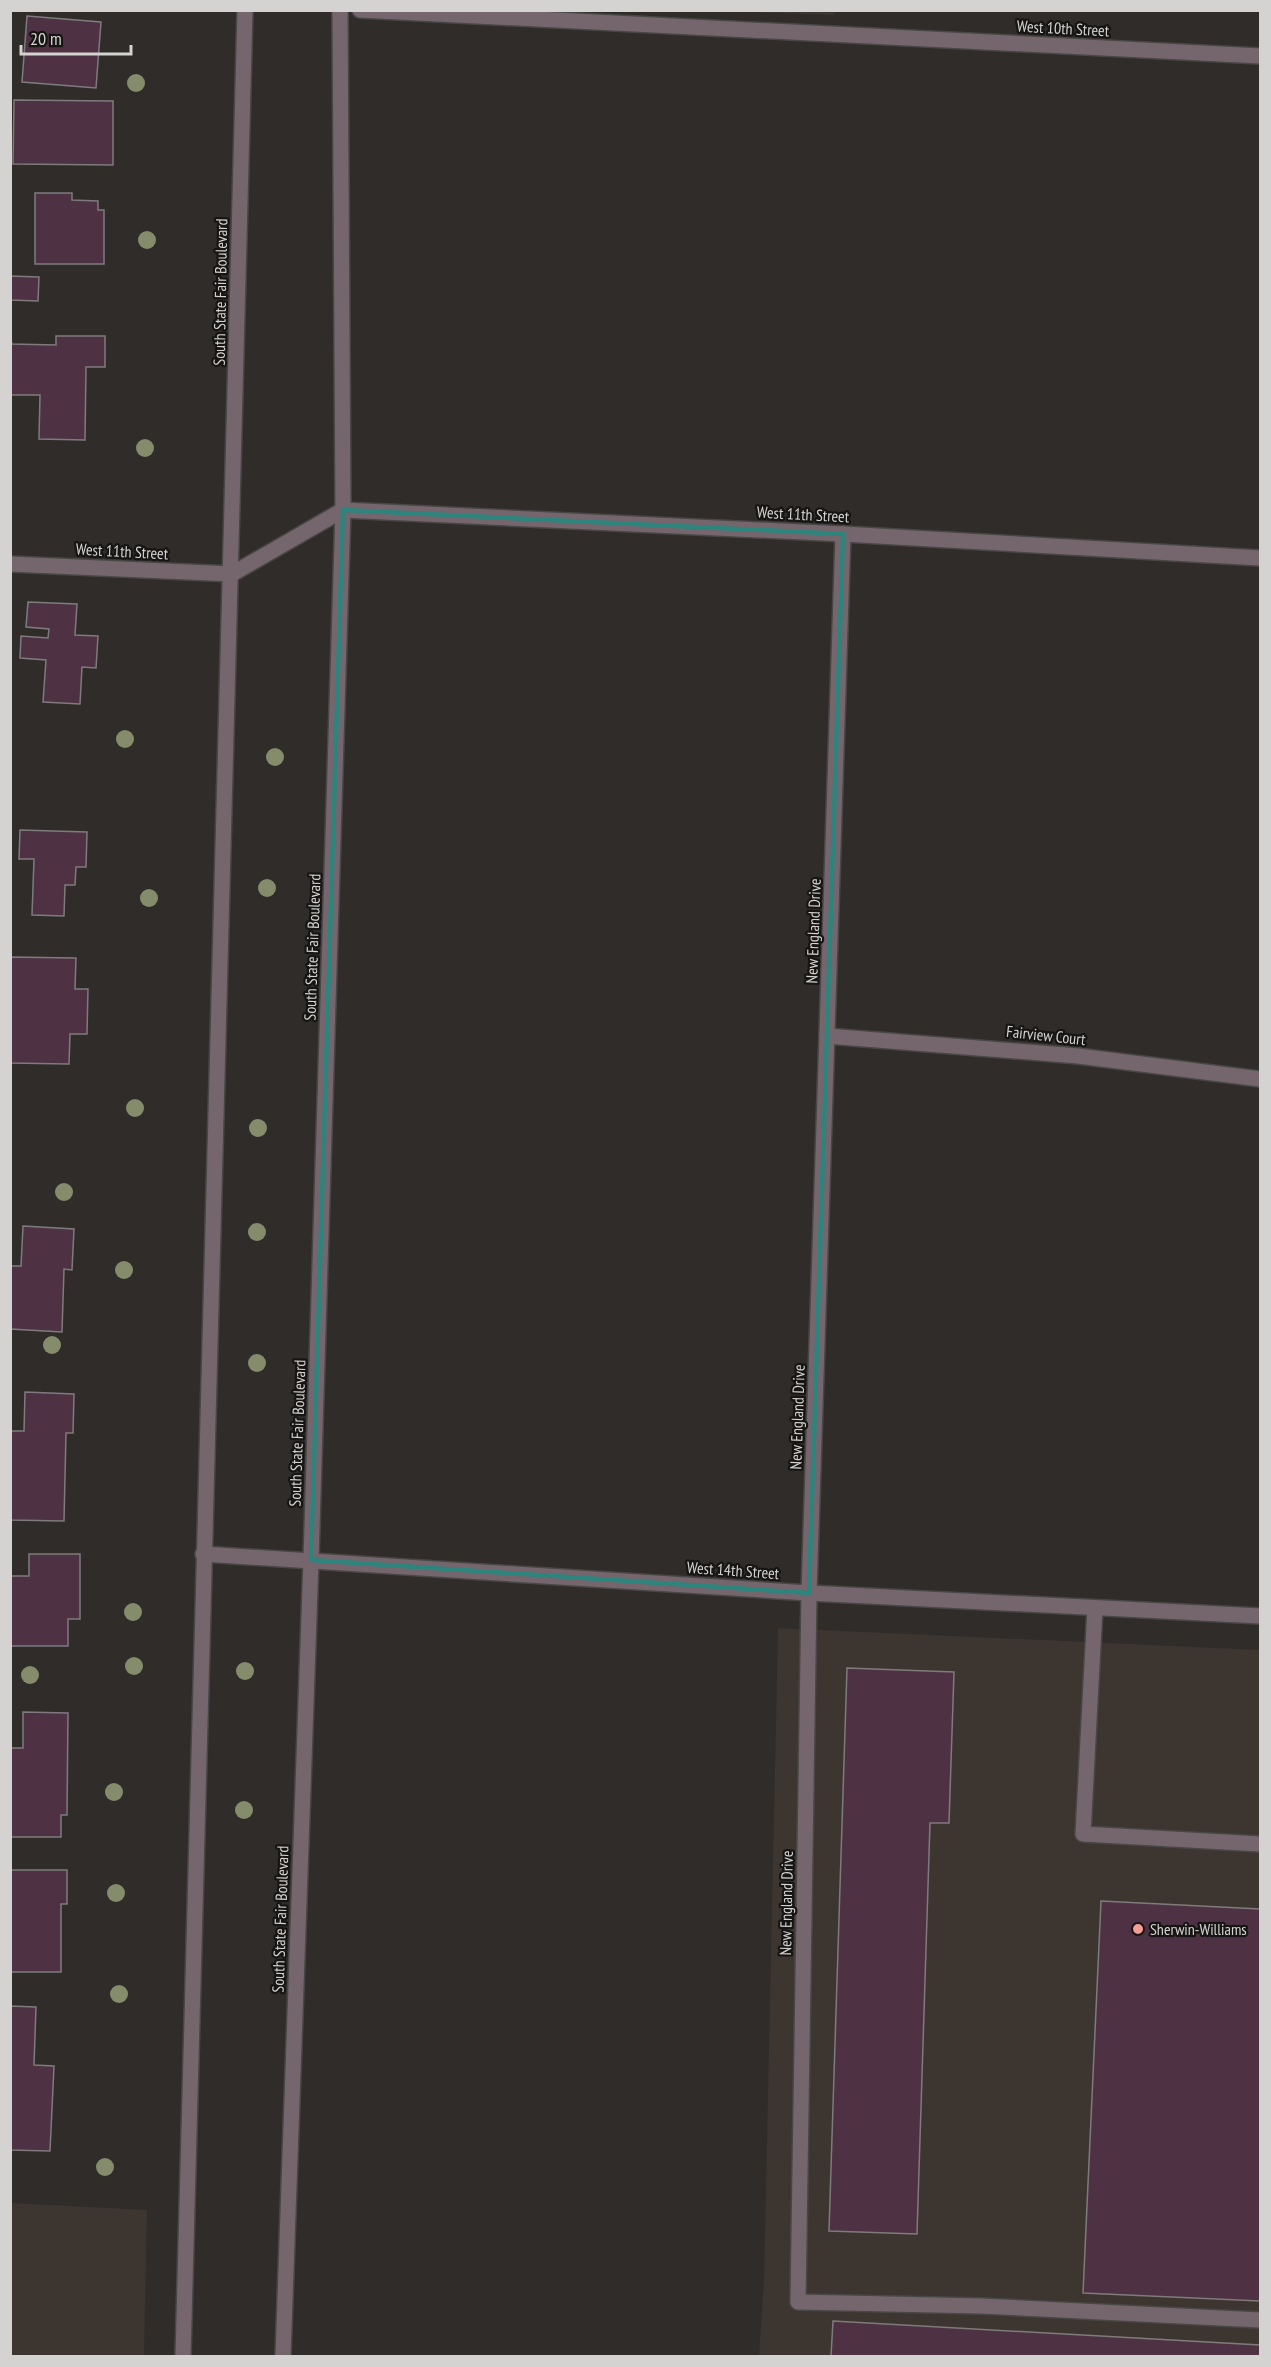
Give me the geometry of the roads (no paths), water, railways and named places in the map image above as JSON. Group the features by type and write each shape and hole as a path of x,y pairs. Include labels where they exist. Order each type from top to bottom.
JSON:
{"street":[{"name":"South State Fair Boulevard","path":"183,2356 203,1554 232,574 245,10"},
{"name":"South State Fair Boulevard","path":"283,2356 311,1560 343,510 340,10"},
{"name":"West 10th Street","path":"360,10 1260,56"},
{"path":"232,574 343,510"},
{"name":"West 11th Street","path":"343,510 843,534 1260,558"},
{"name":"New England Drive","path":"843,534 809,1593 798,2302 981,2306 1260,2320"},
{"name":"West 11th Street","path":"10,564 232,574"},
{"name":"Fairview Court","path":"828,1036 932,1042 1078,1056 1260,1079"},
{"name":"West 14th Street","path":"203,1554 809,1593 1260,1616"},
{"path":"1095,1608 1083,1834 1260,1844"}],"place":[{"name":"Sherwin-Williams","path":"1138,1929"}]}
